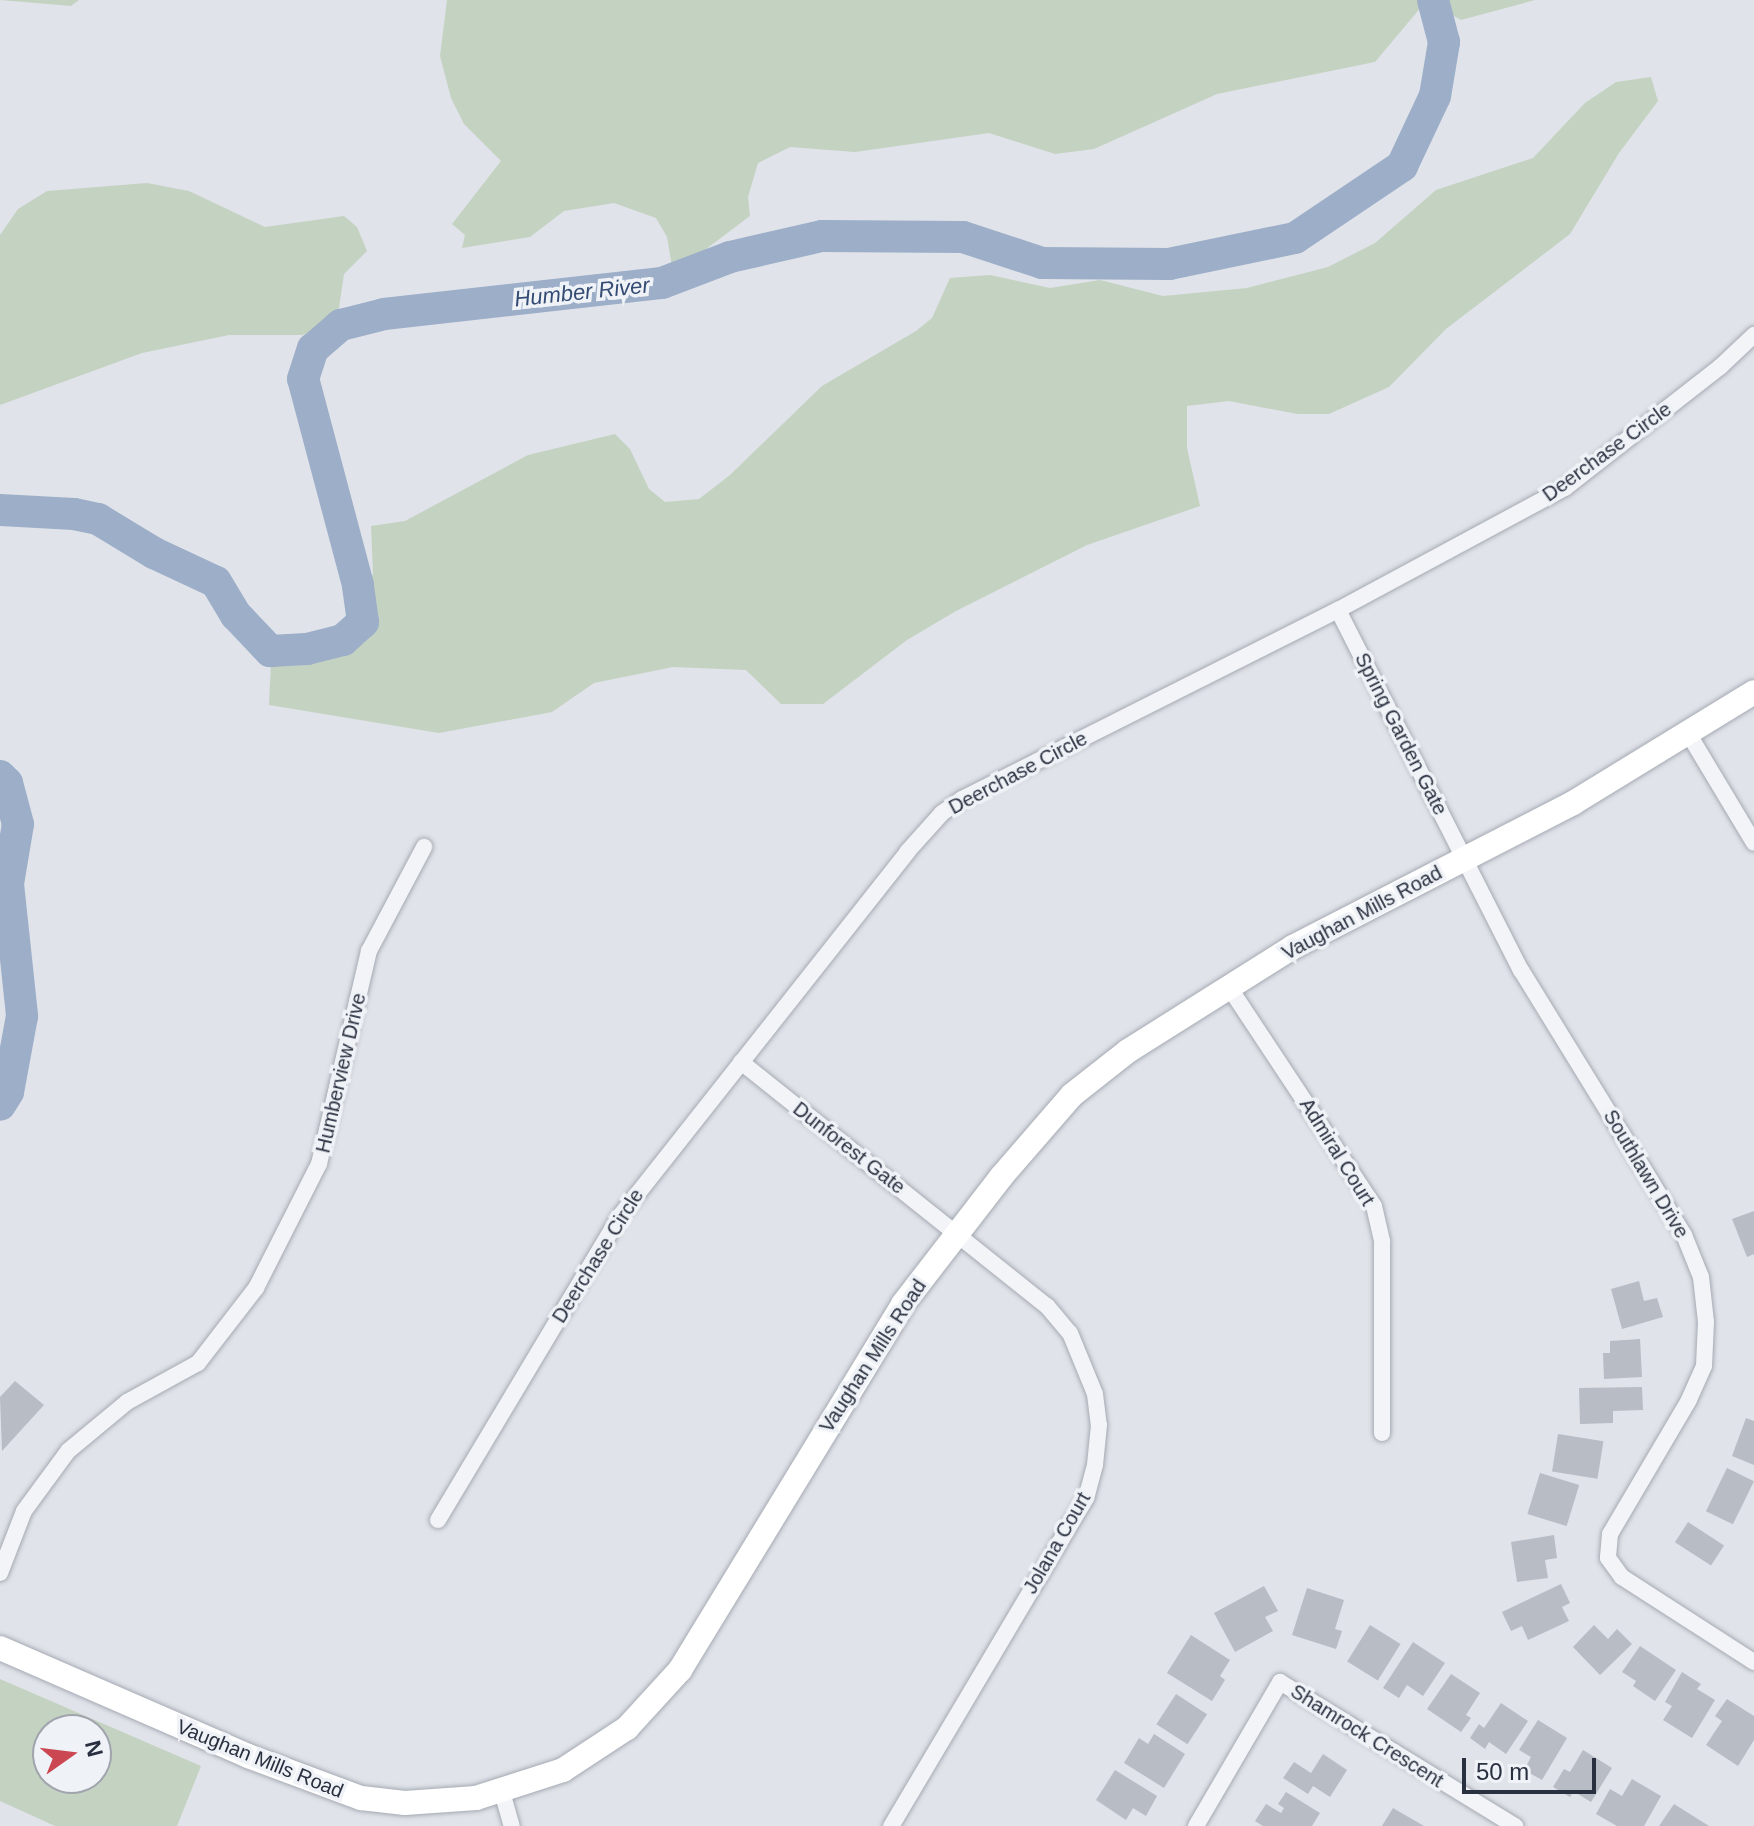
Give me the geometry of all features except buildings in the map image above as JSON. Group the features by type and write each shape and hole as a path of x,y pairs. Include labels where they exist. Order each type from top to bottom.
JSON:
{"street":[{"name":"Deerchase Circle","path":"438,1520 620,1216 924,831 942,813 972,794 1338,610 1565,488 1720,367 1754,335"},
{"name":"Spring Garden Gate","path":"1338,610 1464,859"},
{"name":"Vaughan Mills Road","path":"0,1648 331,1790 361,1798 405,1803 476,1798 563,1770 604,1746 664,1689 748,1560 871,1352 957,1233 1040,1129 1083,1085 1128,1051 1322,930 1573,803 1754,692"},
{"path":"1688,733 1754,843"},
{"name":"Humberview Drive","path":"0,1573 24,1511 68,1451 127,1402 198,1363 256,1288 319,1164 369,951 424,847"},
{"name":"Southlawn Drive","path":"1464,859 1528,983 1684,1235 1701,1277 1706,1322 1704,1366 1689,1400 1610,1534 1608,1558 1622,1577 1754,1662"},
{"name":"Admiral Court","path":"1229,987 1374,1206 1382,1242 1382,1433"},
{"name":"Dunforest Gate","path":"741,1062 957,1233"},
{"name":"Jolana Court","path":"891,1826 1086,1498 1095,1465 1099,1425 1095,1394 1070,1333 1047,1306 957,1233"},
{"name":"Shamrock Crescent","path":"1196,1826 1280,1682 1494,1821 1515,1826"},
{"path":"502,1792 512,1826"}],"green space":[{"path":"0,0 79,0 71,6"},
{"path":"447,0 1417,0 1422,6 1375,62 1217,94 1094,149 1055,154 989,133 855,152 790,147 758,163 748,197 750,216 698,255 672,266 667,237 656,218 614,203 564,211 530,237 462,248 465,235 452,224 501,161 464,124 451,98 440,56"},
{"path":"1436,0 1535,0 1461,20 1438,7"},
{"path":"1651,77 1658,101 1619,153 1570,234 1446,329 1389,387 1329,414 1297,414 1229,401 1187,406 1187,448 1200,506 1087,545 956,611 907,640 823,704 781,704 746,670 673,667 594,683 552,712 439,733 269,705 272,642 326,655 353,642 373,573 371,526 405,521 528,455 615,434 630,449 649,489 665,502 699,499 730,475 822,386 916,331 932,318 950,278 990,275 1050,288 1100,280 1163,296 1247,288 1328,267 1375,243 1436,190 1533,158 1585,103 1616,82"},
{"path":"147,183 189,191 265,227 344,216 357,227 367,251 344,274 339,308 328,327 302,335 229,335 142,353 0,405 0,235 18,209 47,191"},
{"path":"0,1679 81,1714 32,1714 32,1794 112,1794 112,1727 201,1766 177,1826 55,1826 0,1801"}],"waterway":[{"name":"Humber River","path":"0,510 74,514 98,519 154,553 216,582 236,615 270,651 307,649 343,640 363,622 358,585 303,379 313,349 341,325 384,314 662,283 730,257 822,236 963,237 1042,263 1169,264 1295,238 1402,166 1435,96 1444,42 1433,0"},
{"name":"Humber River","path":"0,776 7,783 18,824 8,884 22,1016 8,1092 0,1105"}]}
